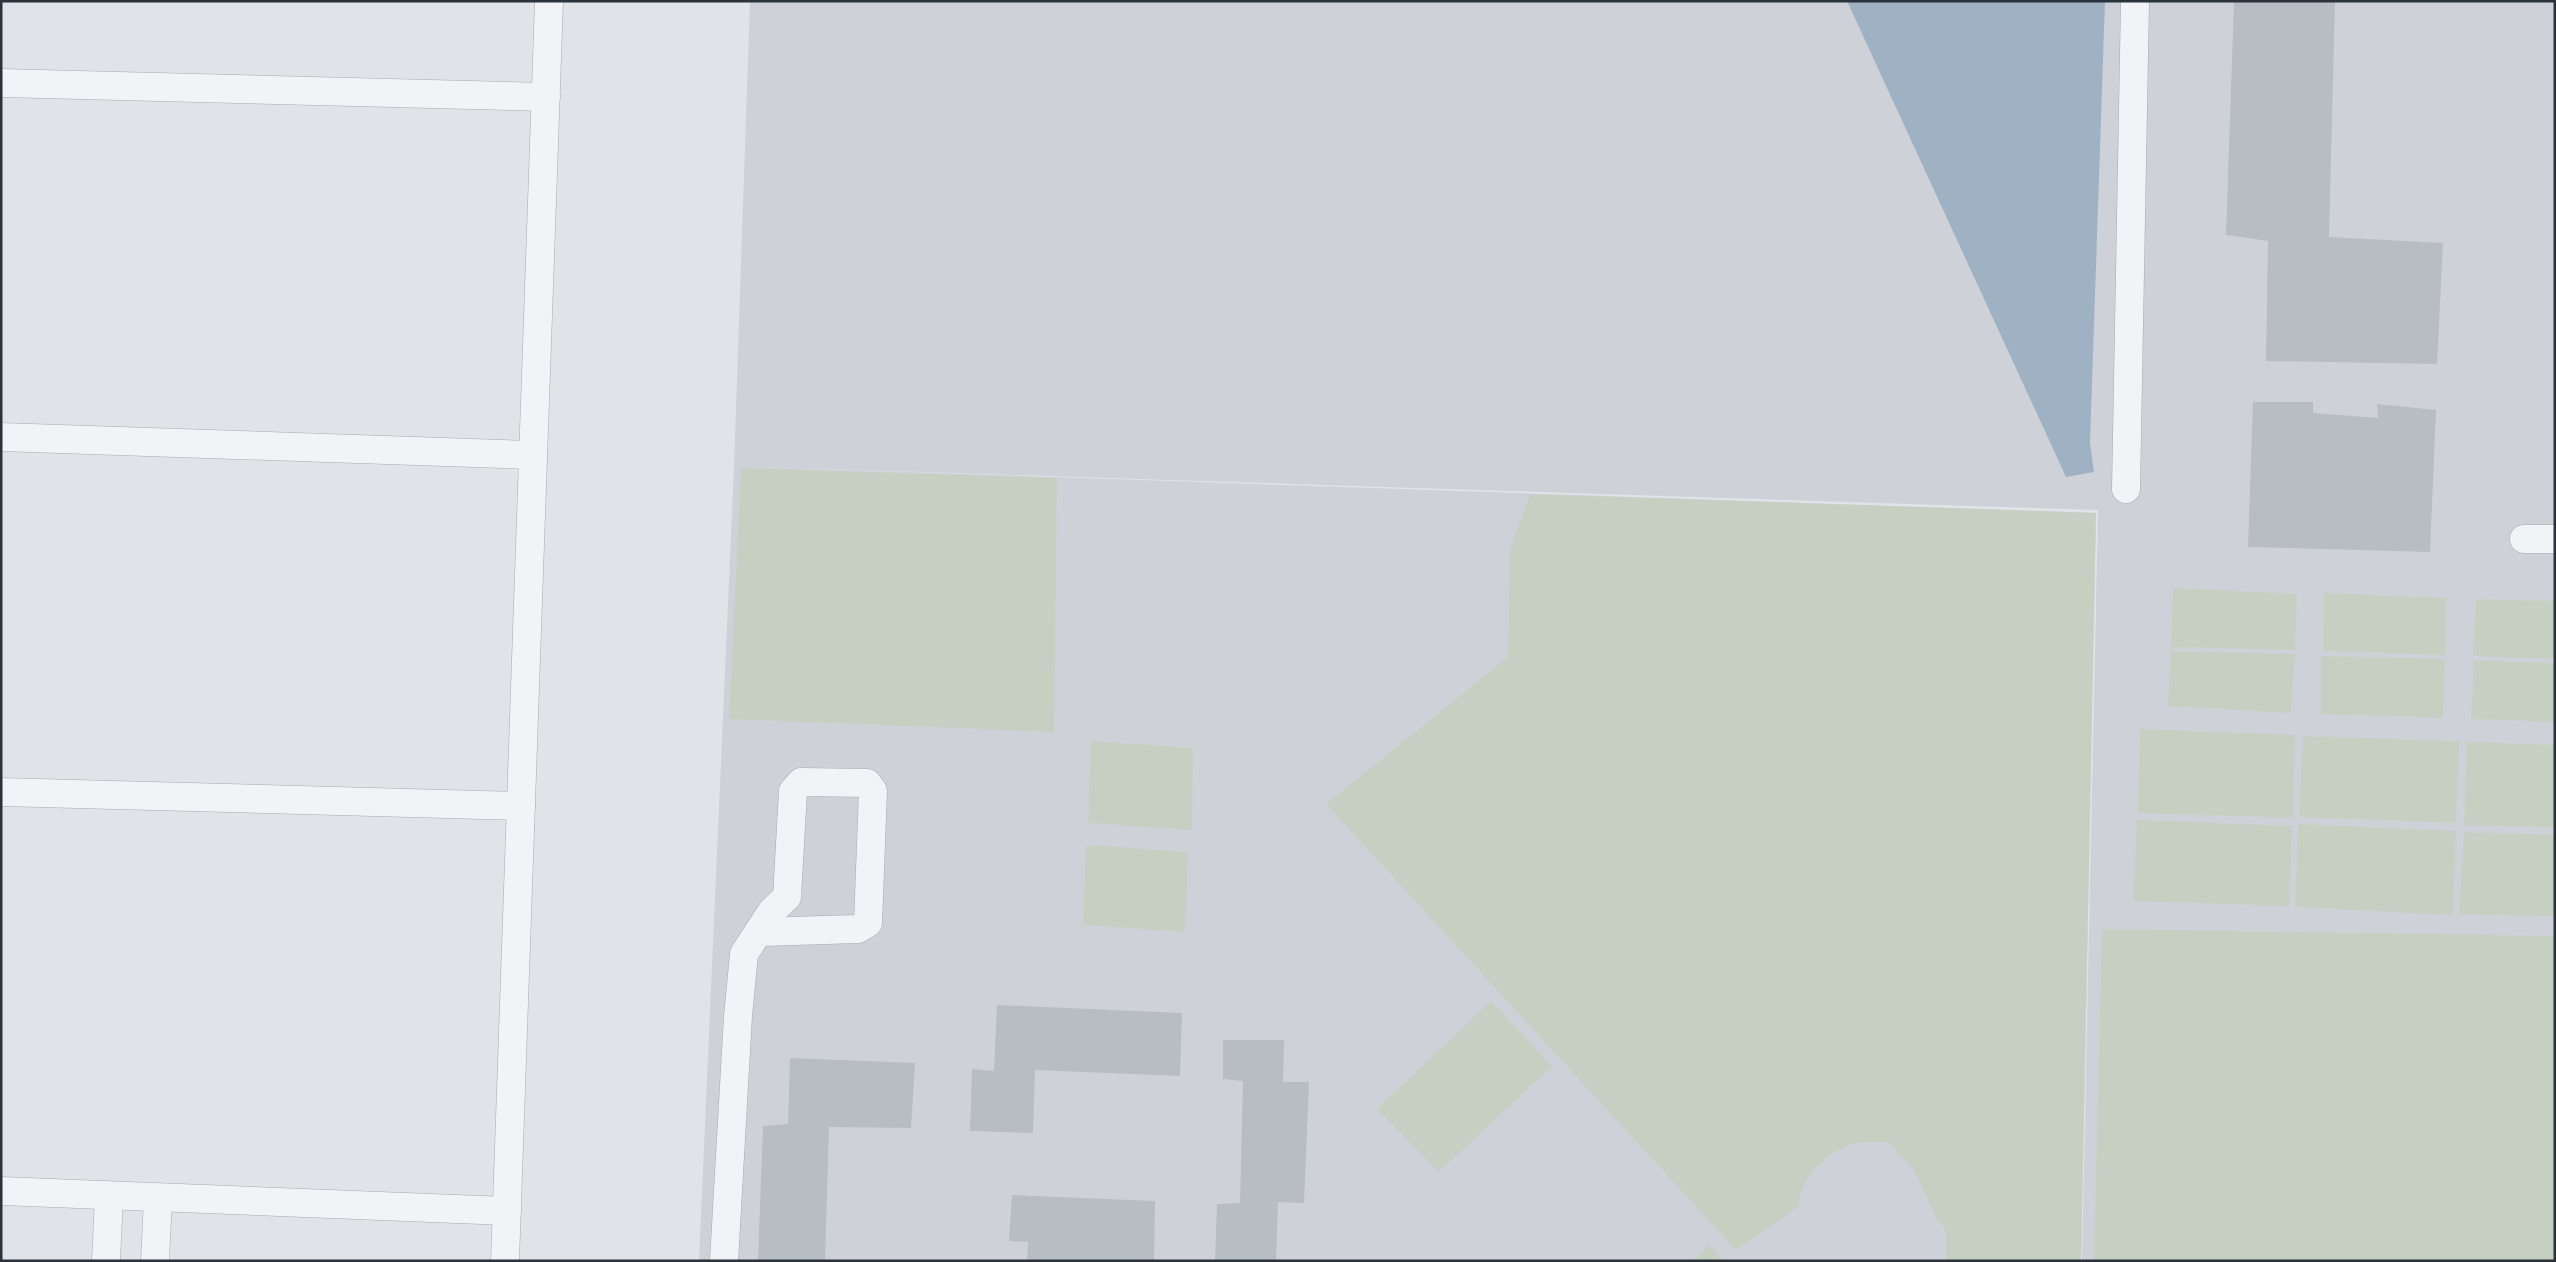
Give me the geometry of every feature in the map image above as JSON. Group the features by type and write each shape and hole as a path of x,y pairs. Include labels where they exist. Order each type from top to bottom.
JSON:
{"lane":[{"path":"505,1261 549,1"},
{"path":"2126,489 2134,1"},
{"path":"1,83 546,97"},
{"path":"1,437 533,456"},
{"path":"2524,539 2555,539"},
{"path":"724,1261 736,1035 744,954 758,932 772,911 787,897 793,791 801,782 866,783 873,791 868,923 858,930 758,932"},
{"path":"1,792 521,806"},
{"path":"1,1191 507,1211"},
{"path":"106,1261 109,1196"},
{"path":"155,1261 158,1198"}],"shaded area":[{"path":"750,1 2555,1 2555,1261 2082,1261 2098,510 735,466 2096,513 2081,1261 699,1261 734,467"}],"green space":[{"path":"741,468 1057,478 1054,732 729,719"},
{"path":"1530,494 2096,513 2081,1261 1946,1261 1946,1231 1936,1217 1914,1170 1888,1142 1856,1143 1835,1152 1825,1159 1804,1185 1798,1207 1736,1250 1326,804 1508,657 1510,549"},
{"path":"2173,588 2297,594 2295,650 2171,647"},
{"path":"2324,593 2446,598 2445,655 2323,651"},
{"path":"2476,599 2555,601 2555,659 2473,656"},
{"path":"2171,651 2295,654 2291,713 2168,706"},
{"path":"2321,656 2445,659 2443,718 2321,714"},
{"path":"2474,661 2555,663 2555,722 2471,719"},
{"path":"2140,729 2295,735 2293,818 2138,813"},
{"path":"2303,736 2459,741 2456,823 2299,817"},
{"path":"1091,741 1193,748 1192,830 1088,823"},
{"path":"2467,742 2555,745 2555,827 2464,825"},
{"path":"2137,820 2292,826 2289,906 2133,901"},
{"path":"2298,824 2456,831 2453,915 2295,907"},
{"path":"2464,832 2555,835 2555,917 2459,914"},
{"path":"1086,845 1188,852 1185,932 1083,925"},
{"path":"2102,929 2555,936 2555,1261 2094,1261"},
{"path":"1491,1001 1552,1066 1439,1172 1377,1109"},
{"path":"1709,1245 1723,1261 1693,1261"}],"water":[{"path":"1847,1 2105,1 2090,443 2094,472 2066,477"}],"building":[{"path":"2234,1 2335,1 2329,237 2443,243 2437,364 2266,361 2268,241 2226,235"},
{"path":"2253,402 2313,402 2313,413 2378,418 2377,404 2436,410 2430,552 2248,547"},
{"path":"997,1005 1182,1013 1180,1076 1035,1070 1033,1133 970,1131 972,1069 994,1071"},
{"path":"1223,1040 1284,1040 1283,1082 1309,1082 1304,1203 1278,1202 1276,1261 1215,1261 1217,1204 1240,1203 1243,1081 1223,1079"},
{"path":"790,1058 915,1063 911,1128 829,1127 825,1261 758,1261 763,1126 788,1124"},
{"path":"1012,1195 1155,1201 1154,1261 1027,1261 1028,1242 1009,1241"}]}
